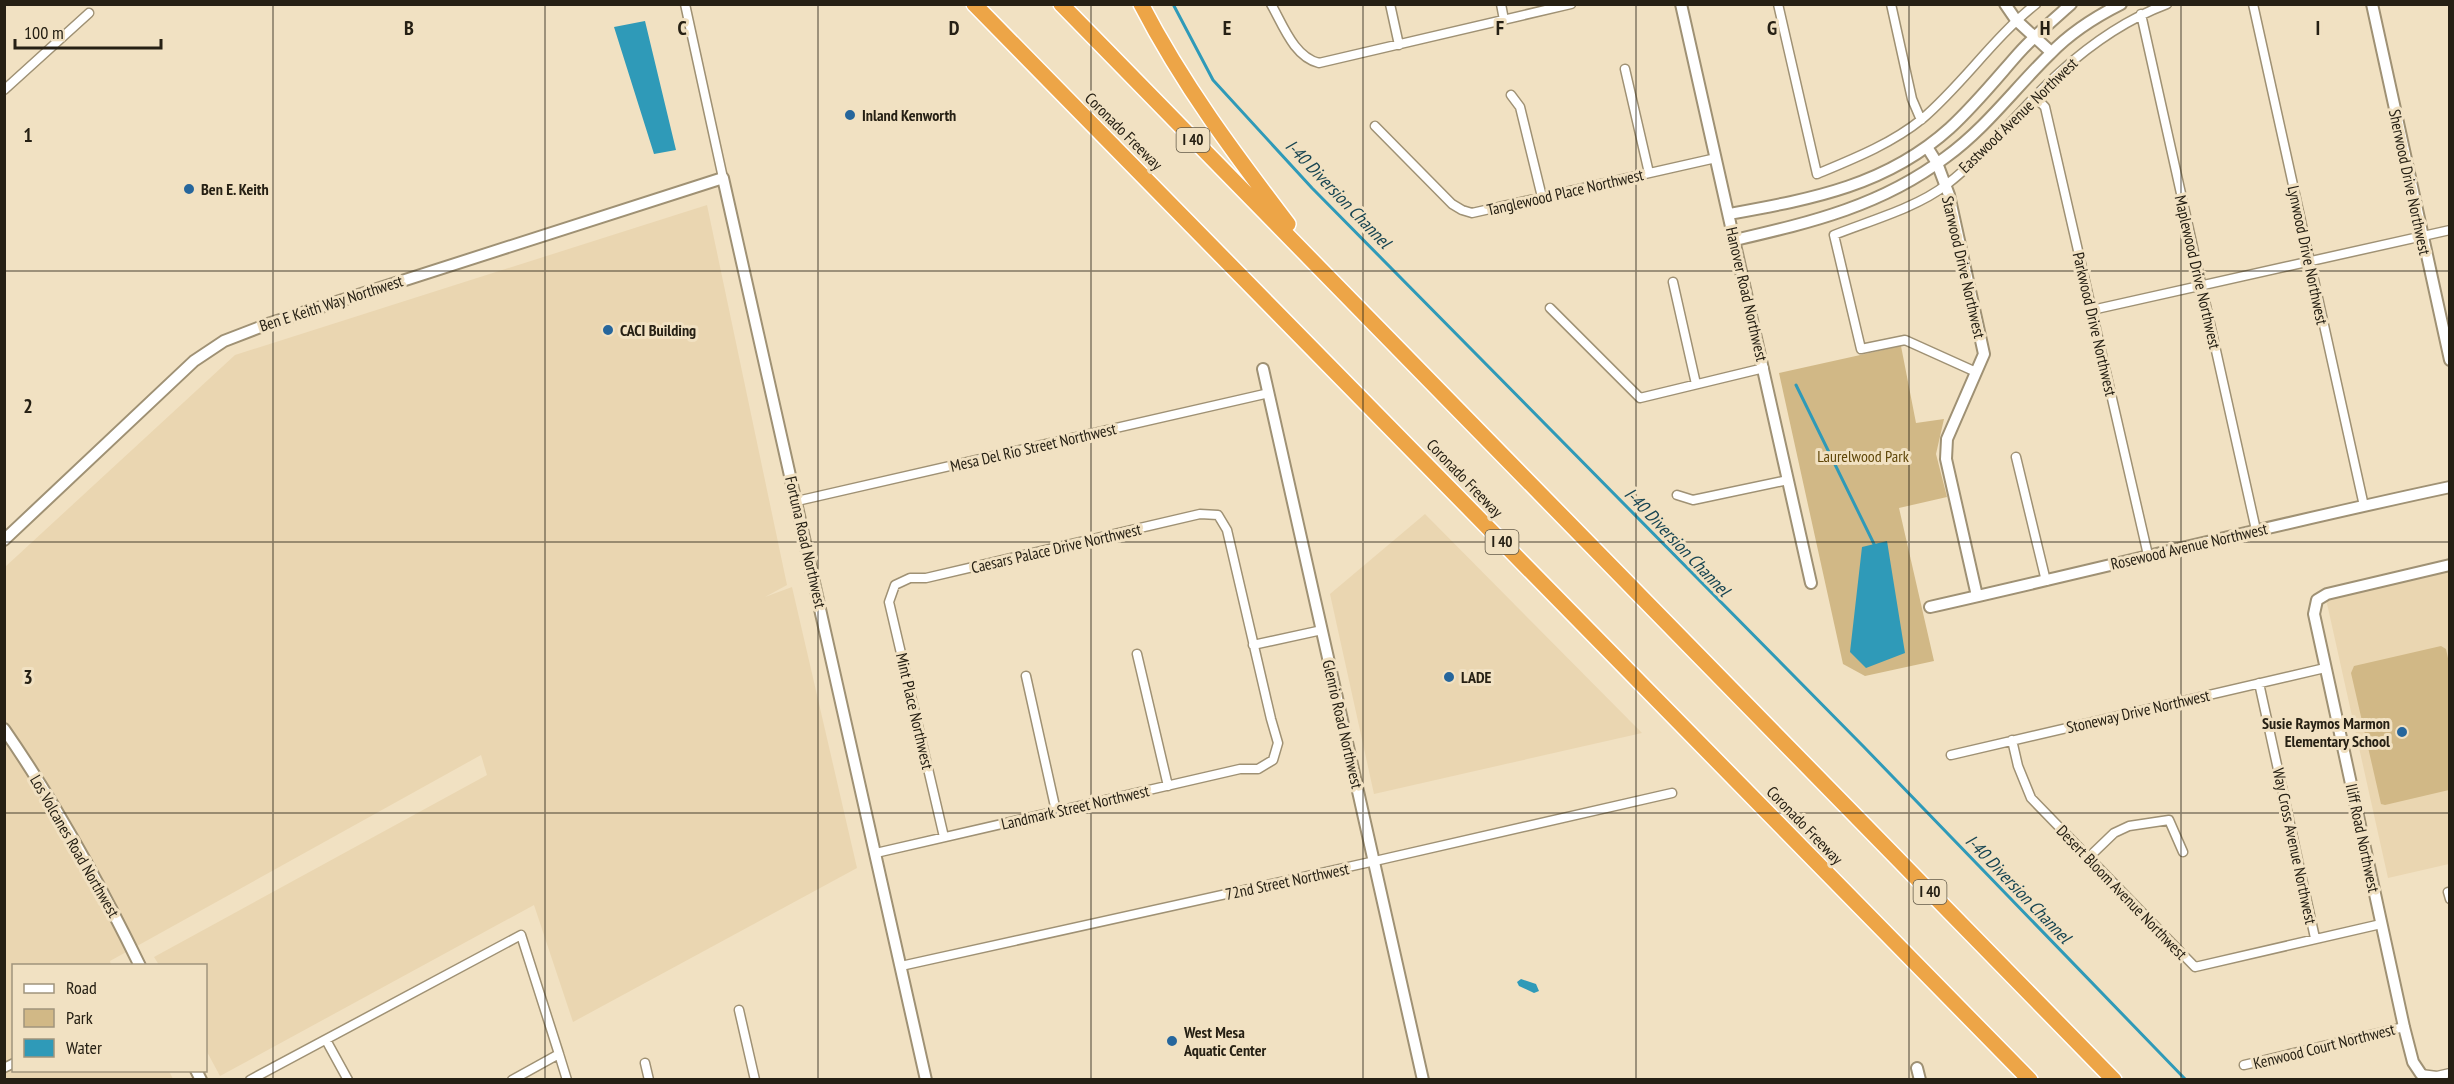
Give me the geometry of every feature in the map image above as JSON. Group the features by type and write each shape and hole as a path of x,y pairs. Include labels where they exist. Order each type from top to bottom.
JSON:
{"highway":[{"name":"Coronado Freeway","path":"974,4 2030,1080"},
{"name":"I 40","path":"1061,4 2114,1080"},
{"path":"1141,4 1158,37 1216,129 1326,275"}],"street":[{"name":"Fortuna Road Northwest","path":"685,4 926,1080"},
{"path":"1271,4 1301,54 1310,61 1319,63 1571,4"},
{"path":"1390,4 1399,45"},
{"path":"1501,4 1504,20"},
{"name":"Hanover Road Northwest","path":"1681,4 1764,368 1810,583"},
{"path":"1778,4 1817,174 1868,153 1921,120 2016,20 2036,4"},
{"path":"1891,4 1912,99 1921,120"},
{"path":"2005,4 2016,20 2051,52"},
{"path":"1729,214 1810,199 1868,181 1927,147 1974,105 2035,37 2071,4"},
{"path":"1735,240 1852,209 1894,190 1937,163 1988,120 2051,52 2094,18 2121,4"},
{"name":"Eastwood Avenue Northwest","path":"1976,372 1905,340 1861,350 1834,235 1923,199 1945,185 1992,144 2035,97 2085,51 2141,14 2167,4"},
{"name":"Lynwood Drive Northwest","path":"2253,4 2364,506"},
{"name":"Sherwood Drive Northwest","path":"2372,4 2450,360"},
{"path":"4,90 89,13"},
{"name":"Maplewood Drive Northwest","path":"2141,14 2256,530"},
{"path":"1625,69 1649,173"},
{"path":"1511,95 1520,107 1542,197"},
{"name":"Parkwood Drive Northwest","path":"2035,97 2045,107 2148,555"},
{"name":"Tanglewood Place Northwest","path":"1375,126 1452,204 1472,213 1716,158"},
{"name":"Starwood Drive Northwest","path":"1927,147 1937,163 1945,185 1984,354 1947,439 1946,459 1977,596"},
{"name":"Ben E Keith Way Northwest","path":"4,540 194,361 224,342 289,316 723,178"},
{"path":"2092,310 2450,230"},
{"path":"1673,282 1696,384"},
{"path":"1550,308 1640,398 1764,368"},
{"name":"Glenrio Road Northwest","path":"1263,369 1423,1080"},
{"name":"Mesa Del Rio Street Northwest","path":"797,501 1269,393"},
{"path":"2016,457 2046,581"},
{"path":"1677,495 1694,500 1788,480"},
{"name":"Rosewood Avenue Northwest","path":"1930,607 2450,487"},
{"name":"Caesars Palace Drive Northwest","path":"895,585 910,578 948,573 1200,514 1218,515 1227,530 1253,645"},
{"name":"Iliff Road Northwest","path":"2421,1074 2413,1062 2404,1027 2314,614 2317,600 2327,594 2450,565"},
{"name":"Mint Place Northwest","path":"895,585 889,602 944,837"},
{"path":"1253,645 1322,630"},
{"name":"Landmark Street Northwest","path":"876,854 1240,769 1258,769 1273,760 1278,743 1253,645"},
{"path":"1137,654 1168,786"},
{"name":"Stoneway Drive Northwest","path":"1951,755 2325,668"},
{"path":"1026,676 1056,811"},
{"name":"Way Cross Avenue Northwest","path":"2259,683 2314,938"},
{"name":"Los Volcanes Road Northwest","path":"4,729 64,822 117,918 139,964"},
{"name":"Desert Bloom Avenue Northwest","path":"2012,740 2018,766 2031,798 2195,967 2314,938"},
{"name":"72nd Street Northwest","path":"901,966 1672,793"},
{"path":"2088,858 2114,833 2129,826 2169,820 2183,852"},
{"path":"2314,938 2381,924"},
{"path":"250,1080 520,935 567,1080"},
{"path":"739,1010 755,1080"},
{"name":"Kenwood Court Northwest","path":"2244,1065 2404,1027"},
{"path":"326,1040 348,1080"},
{"path":"512,1080 559,1054"},
{"path":"645,1063 649,1080"},
{"path":"1917,1068 1920,1080"},
{"path":"2421,1074 2437,1076 2450,1073"}],"shaded area":[{"path":"707,205 787,585 765,597 792,587 857,868 573,1022 534,905 220,1076 207,1052 207,964 158,964 154,957 487,775 481,755 110,961 111,964 12,964 12,1072 170,1072 173,1079 5,1080 5,567 235,355"},
{"path":"1425,514 1642,733 1374,794 1330,594"},
{"name":"Susie Raymos Marmon Elementary School","path":"2449,572 2449,864 2388,878 2326,599"}],"green space":[{"name":"Laurelwood Park","path":"1901,346 1916,423 1944,419 1936,454 1947,497 1899,508 1934,661 1865,676 1843,664 1779,373"},
{"path":"2441,646 2446,649 2449,663 2449,790 2381,804 2351,673 2354,666"}],"water":[{"path":"645,21 676,150 654,154 614,27"},
{"path":"1887,541 1905,653 1866,668 1850,652 1862,547"},
{"path":"1521,979 1536,984 1539,991 1534,993 1519,986 1517,982"}],"waterway":[{"name":"I-40 Diversion Channel","path":"1173,4 1213,80 1312,188 1863,746 2186,1080"},
{"path":"1796,385 1874,544"}],"place":[{"name":"Inland Kenworth","path":"850,115"},
{"name":"Ben E. Keith","path":"189,189"},
{"name":"CACI Building","path":"608,330"},
{"name":"LADE","path":"1449,677"},
{"name":"Susie Raymos Marmon Elementary School","path":"2402,732"},
{"name":"West Mesa Aquatic Center","path":"1172,1041"}]}
